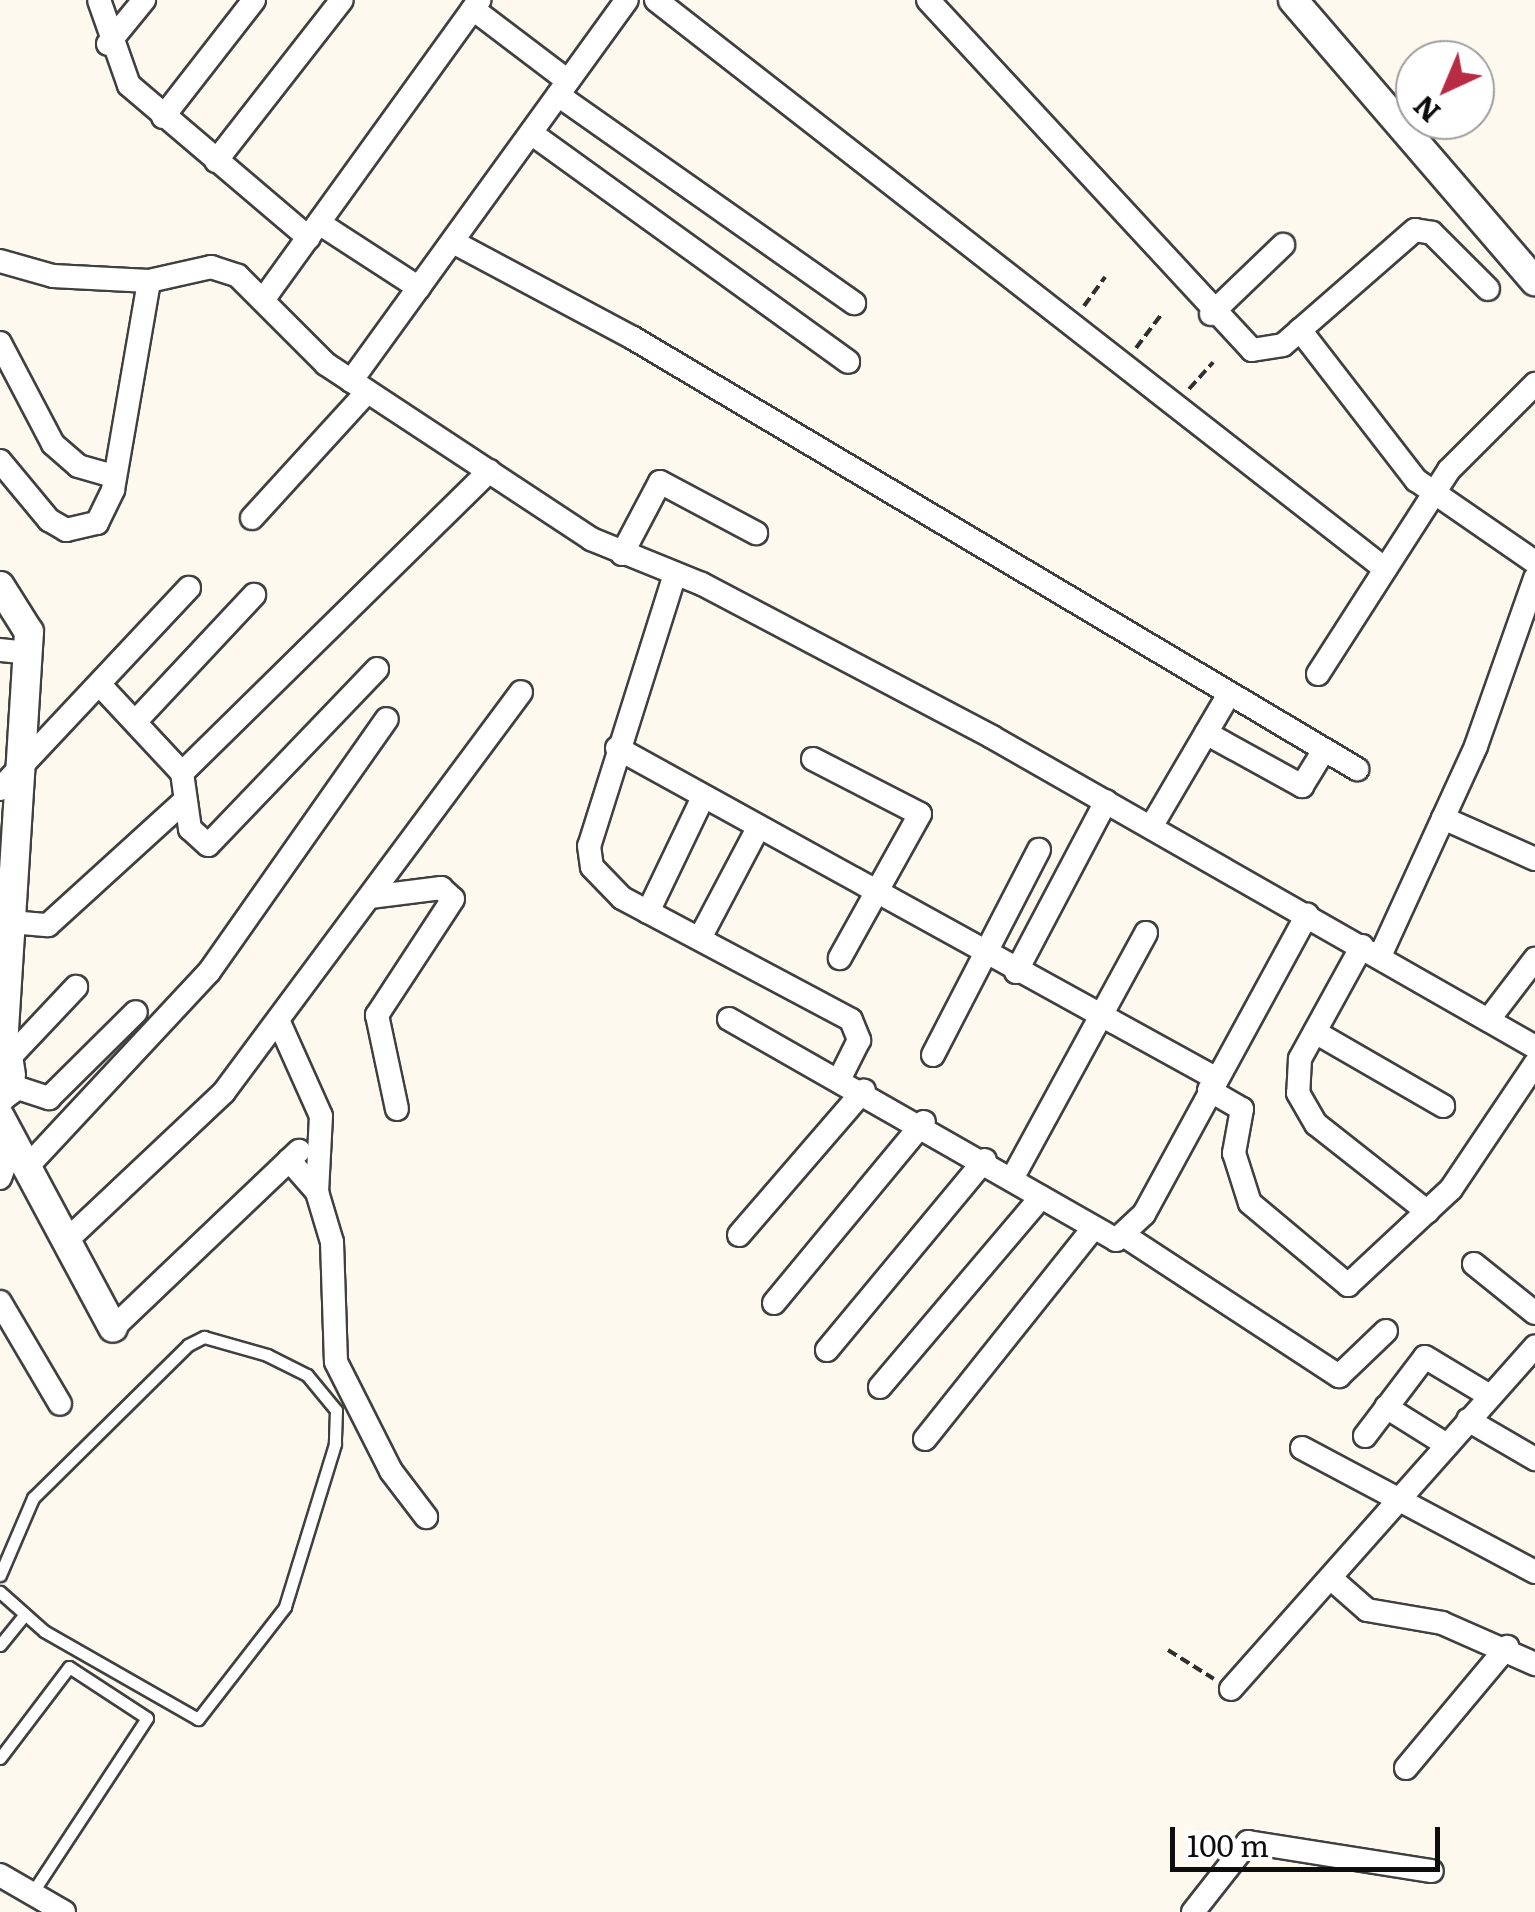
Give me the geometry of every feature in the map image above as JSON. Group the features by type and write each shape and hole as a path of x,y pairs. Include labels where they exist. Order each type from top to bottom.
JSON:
{"street":[{"path":"99,0 108,44 130,85 163,117 216,161 314,230 419,288"},
{"path":"108,44 144,0"},
{"path":"163,117 254,0"},
{"path":"216,161 342,0"},
{"path":"656,0 1385,570"},
{"path":"928,0 1051,124 1211,314 1252,350 1274,350 1416,230 1432,234 1488,289"},
{"path":"1293,0 1535,281"},
{"path":"252,518 359,387 419,288 455,243 621,2"},
{"path":"263,300 476,5 563,88 854,304"},
{"path":"531,134 848,362"},
{"path":"455,243 633,338 1358,769"},
{"path":"1211,314 1283,245"},
{"path":"0,261 53,276 149,281 211,268 238,276 359,387 622,554 674,574 1106,801 1535,1048"},
{"path":"0,461 43,516 66,530 97,523 114,476 149,281"},
{"path":"1300,330 1432,495 1535,562"},
{"path":"0,342 52,444 78,466 114,476"},
{"path":"1318,674 1432,495 1470,444 1535,384"},
{"path":"377,668 208,845 180,804 182,773 489,471"},
{"path":"622,554 660,482 756,532"},
{"path":"674,574 617,748 589,856 608,889 851,1020 859,1040 840,1078"},
{"path":"1428,1212 1302,1110 1300,1059 1371,951 1443,818 1535,578"},
{"path":"0,586 29,632 6,1096"},
{"path":"0,789 190,588"},
{"path":"136,720 254,594"},
{"path":"0,650 28,652"},
{"path":"101,686 182,773"},
{"path":"66,1241 224,1092 521,692"},
{"path":"1151,826 1229,694"},
{"path":"27,1168 210,972 387,718"},
{"path":"1206,733 1302,786 1324,750"},
{"path":"617,748 1212,1084 1242,1110 1238,1186 1336,1280 1360,1280 1428,1212 1535,1064"},
{"path":"813,758 920,814 840,958"},
{"path":"648,912 703,797"},
{"path":"1016,972 1106,801"},
{"path":"12,922 48,925 180,804"},
{"path":"1443,818 1535,858"},
{"path":"700,938 758,828"},
{"path":"933,1055 1039,850"},
{"path":"370,896 441,888 453,899 377,1015 397,1109"},
{"path":"1125,1236 1307,914"},
{"path":"1013,1177 1146,933"},
{"path":"1489,1019 1535,959"},
{"path":"6,1096 11,1056 76,987"},
{"path":"6,1096 50,1098 136,1012"},
{"path":"730,1019 924,1122 1013,1177 1090,1232 1125,1236 1340,1376 1386,1331"},
{"path":"278,1020 321,1116 316,1192"},
{"path":"1315,1032 1443,1106"},
{"path":"739,1235 864,1090"},
{"path":"774,1303 924,1122"},
{"path":"7,1129 113,1328 294,1154 316,1192 332,1242 327,1300 336,1362 391,1471 426,1517"},
{"path":"0,1178 7,1129"},
{"path":"827,1350 985,1160"},
{"path":"880,1386 1041,1197"},
{"path":"925,1438 1090,1232"},
{"path":"1474,1264 1535,1313"},
{"path":"0,1302 60,1404"},
{"path":"1231,1689 1334,1581 1468,1420 1535,1347"},
{"path":"1365,1436 1425,1357 1490,1396"},
{"path":"1386,1407 1446,1446"},
{"path":"1468,1420 1535,1458"},
{"path":"1302,1448 1535,1572"},
{"path":"1334,1581 1376,1614 1442,1623 1507,1647 1535,1664"},
{"path":"1406,1768 1507,1647"},
{"path":"1192,1912 1248,1842 1432,1871"},
{"path":"0,1875 64,1912"}],"lane":[{"path":"0,1575 33,1498 188,1345 204,1337 267,1356 308,1375 336,1410 335,1444 285,1607 198,1719 22,1617 0,1592"},
{"path":"0,1645 22,1617"},
{"path":"0,1758 69,1667 147,1718 32,1894"}],"path":[{"path":"1072,322 1105,276"},
{"path":"1124,364 1161,316"},
{"path":"1176,404 1213,362"},
{"path":"1168,1650 1231,1689"}]}
